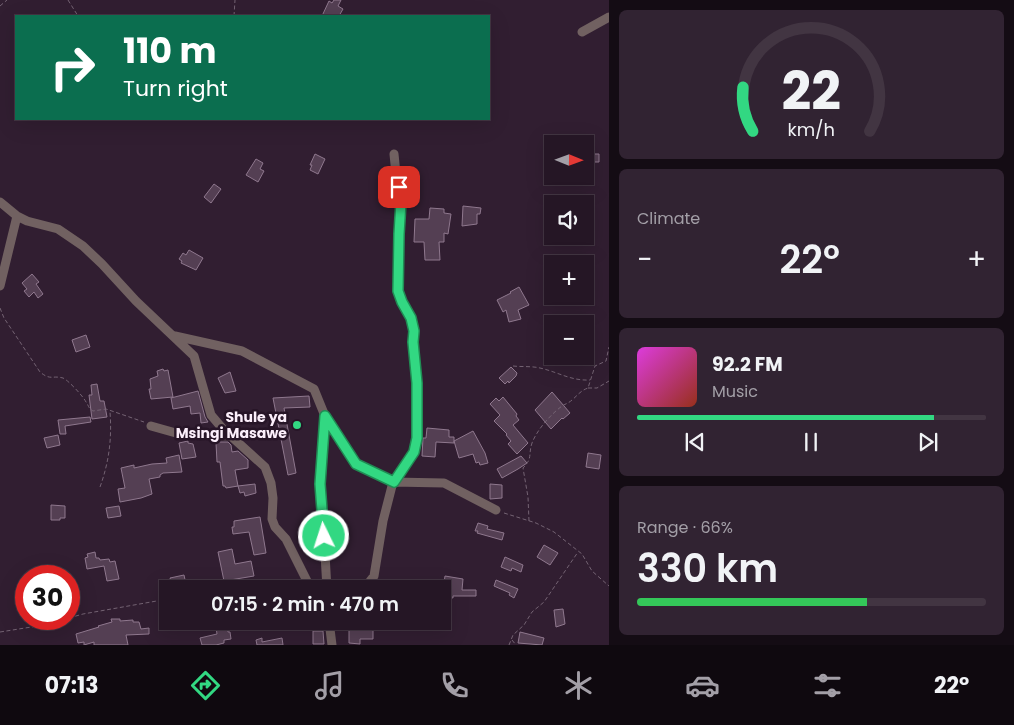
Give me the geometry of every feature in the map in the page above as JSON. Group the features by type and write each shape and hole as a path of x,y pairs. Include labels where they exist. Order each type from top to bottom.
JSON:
{"street":[{"path":"582,32 609,17"},
{"path":"371,580 374,576 383,521 394,482 414,452 417,438 417,383 413,342 414,331 411,318 398,291 401,202 394,154"},
{"path":"0,202 17,216 27,221 58,229 83,246 136,302 174,335 194,356 211,415 222,428 265,467 271,483 273,498 272,519 275,527 286,539 307,580"},
{"path":"0,286 17,216"},
{"path":"174,335 242,351 314,389 325,416 356,464 394,482 444,483 496,510"},
{"path":"325,416 320,484 326,580"},
{"path":"151,426 183,435 232,436"},
{"path":"329,630 332,645"}],"path":[{"path":"0,6 7,0"},
{"path":"68,0 77,15"},
{"path":"234,15 236,0"},
{"path":"0,308 4,318 40,372 48,378 63,378 86,401 89,409 93,411 106,409 151,426"},
{"path":"588,388 595,366 606,361 609,347"},
{"path":"513,366 539,368 563,377 591,380"},
{"path":"528,521 528,497 523,468 529,462 532,445 537,433 552,415 572,401 580,391 588,388 597,388 609,381"},
{"path":"100,487 110,449 112,432 110,412"},
{"path":"496,510 554,532 582,554 592,571 609,586"},
{"path":"509,645 532,612 544,602 578,551"},
{"path":"80,615 159,601"},
{"path":"0,632 15,630"},
{"path":"511,640 516,645"}],"building":[{"path":"334,0 341,0 338,6 343,9 340,15 322,15 329,1 332,3"},
{"path":"315,154 325,159 318,174 310,170"},
{"path":"594,154 599,154 599,162 594,162"},
{"path":"256,159 263,163 260,169 264,171 258,182 246,175"},
{"path":"214,184 221,189 211,203 204,197"},
{"path":"463,206 481,208 480,214 477,214 477,224 462,226"},
{"path":"430,208 444,209 444,213 451,214 448,234 444,233 444,242 439,242 440,260 425,260 424,242 414,242 415,219 429,219"},
{"path":"189,250 203,258 196,270 181,263 182,261 179,259 183,253 186,255"},
{"path":"32,274 39,282 36,284 43,294 38,298 34,292 29,297 24,291 27,289 22,283"},
{"path":"519,287 529,305 518,310 521,319 509,322 506,310 503,312 497,300"},
{"path":"86,335 90,347 76,352 72,340"},
{"path":"511,367 517,373 516,376 509,383 508,381 505,384 499,378"},
{"path":"163,369 164,371 168,370 173,397 151,399 150,379 158,376 157,371"},
{"path":"230,372 236,391 225,393 218,378"},
{"path":"97,384 100,401 104,401 107,417 92,419 89,395 92,395 91,385"},
{"path":"198,391 208,422 201,423 200,413 191,414 190,406 173,409 171,398"},
{"path":"552,392 570,413 551,429 535,410"},
{"path":"309,396 310,407 284,408 296,473 288,475 273,398"},
{"path":"503,397 517,414 516,416 519,420 513,425 528,443 517,454 508,444 511,441 507,434 494,421 500,415 490,404 496,398 499,401"},
{"path":"90,417 91,422 65,426 66,434 60,434 58,420"},
{"path":"427,428 449,430 449,437 454,437 454,443 436,442 435,457 422,456 423,438 426,438"},
{"path":"473,431 485,453 488,463 480,465 479,462 476,463 473,454 459,458 454,441"},
{"path":"58,435 60,445 47,448 44,438"},
{"path":"188,441 188,443 193,444 196,457 182,459 179,443"},
{"path":"228,442 231,445 232,452 238,451 248,460 248,468 235,470 238,486 226,488 223,486 220,462 217,462 216,443"},
{"path":"588,453 601,455 599,469 586,467"},
{"path":"179,455 182,472 163,473 160,477 149,479 152,494 120,502 118,489 125,488 121,468 134,465 134,468 167,463 166,458"},
{"path":"521,456 527,463 502,478 497,469"},
{"path":"255,484 256,493 245,496 244,492 240,493 238,486"},
{"path":"490,484 502,485 502,498 490,499"},
{"path":"51,505 65,506 65,518 51,520"},
{"path":"119,506 121,516 108,518 106,508"},
{"path":"260,517 266,553 254,555 249,532 233,534 232,527 234,527 234,521"},
{"path":"478,523 488,526 487,529 504,533 502,540 477,533 478,531 475,531"},
{"path":"544,545 558,553 550,565 537,557"},
{"path":"232,549 235,564 251,561 254,576 224,580 218,552"},
{"path":"95,552 96,558 100,560 109,559 110,562 115,561 119,579 107,581 104,566 87,569 85,558 88,557 87,554"},
{"path":"505,557 523,565 521,572 512,568 511,571 501,567"},
{"path":"184,575 185,580 171,580 170,578"},
{"path":"445,576 463,579 462,590 476,590 476,596 453,596 453,598 451,598 451,580 444,580"},
{"path":"496,580 518,589 514,598 509,595 510,593 494,586"},
{"path":"563,609 565,624 556,627 554,610"},
{"path":"111,619 139,622 141,629 149,628 149,634 126,635 128,645 94,645 94,642 84,645 84,642 78,643 76,634 112,622"},
{"path":"216,630 228,630 231,639 224,640 224,643 216,645 202,645 200,638 217,634"},
{"path":"349,630 373,630 373,639 360,639 360,644 349,643"},
{"path":"313,631 323,631 324,644 313,644"},
{"path":"520,632 544,638 542,645 518,643"},
{"path":"262,638 262,642 282,638 283,645 257,645 256,640"}],"place":[{"name":"Shule ya Msingi Masawe","path":"297,425"}],"route":[{"path":"324,536 320,484 325,416 356,464 394,482 414,452 417,438 417,383 413,342 414,331 411,318 398,291 401,202 399,187"}]}
